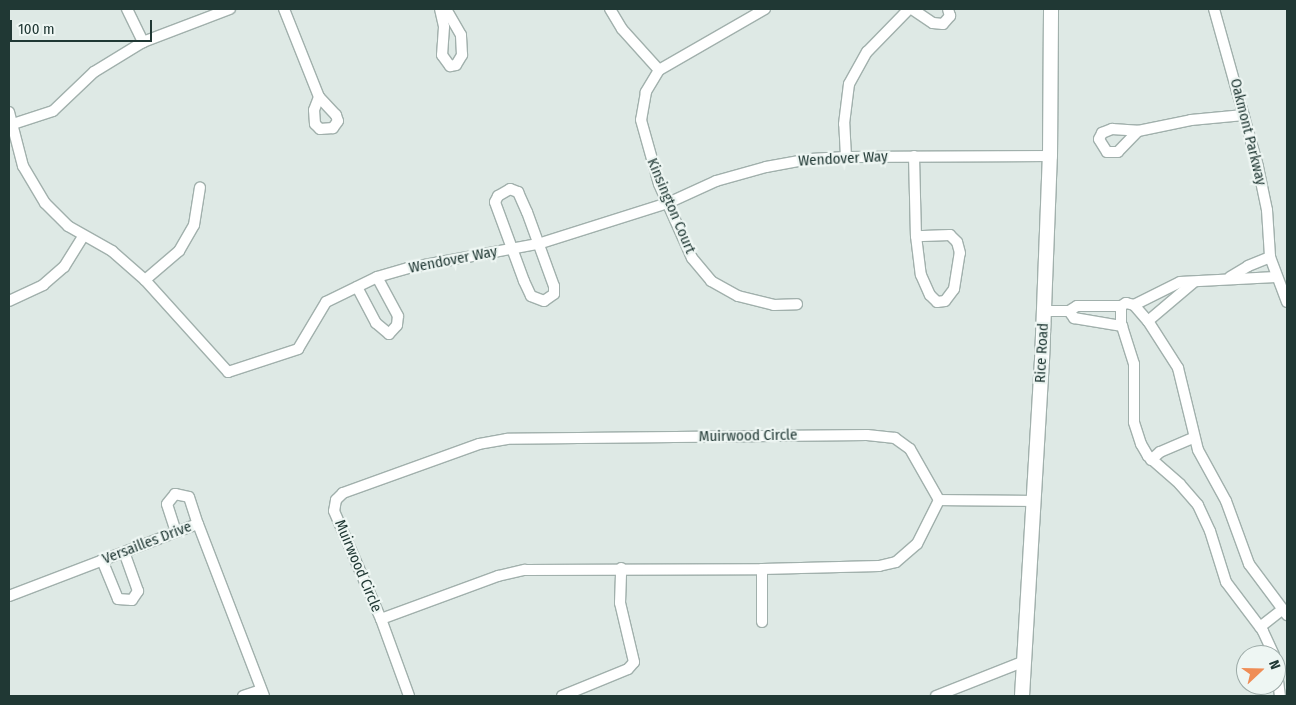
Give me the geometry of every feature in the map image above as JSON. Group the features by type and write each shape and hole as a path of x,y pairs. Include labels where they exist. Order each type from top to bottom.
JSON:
{"street":[{"path":"127,9 143,42"},
{"path":"13,124 53,111 94,72 143,42 230,9"},
{"path":"284,9 318,97"},
{"path":"440,9 444,26 442,55 450,66 456,65 462,55 461,35 446,9"},
{"path":"610,9 622,29 659,70"},
{"name":"Kinsington Court","path":"765,9 659,70 646,92 641,120 647,148 668,203 692,258 711,281 738,296 774,305 797,304"},
{"path":"846,157 844,124 849,84 867,52 910,9 933,23 943,24 950,16 948,9"},
{"name":"Rice Road","path":"1022,696 1044,311 1050,156 1051,9"},
{"name":"Oakmont Parkway","path":"1214,9 1244,115 1266,210 1270,258 1287,302"},
{"name":"Wendover Way","path":"9,112 23,166 45,203 83,236 112,251 144,280 228,372 298,349 326,302 377,277 408,268 538,244 668,203 716,181 766,167 810,159 846,157 1050,156"},
{"path":"1138,131 1191,120 1244,115"},
{"path":"914,156 916,236 921,275 930,295 937,302 944,301 954,290 960,253 957,242 950,235 916,236"},
{"path":"144,280 179,251 194,226 200,187"},
{"path":"510,190 518,192 538,244 554,286 554,294 544,301 531,296 511,249 495,202 498,196 510,190"},
{"path":"9,301 43,285 64,267 83,236"},
{"path":"1134,305 1170,284 1230,277 1248,266 1270,258"},
{"path":"357,287 376,323 390,334 397,325 398,316 377,277"},
{"path":"1230,277 1243,281 1276,277"},
{"path":"1148,321 1194,282"},
{"path":"1044,311 1069,311 1077,306 1121,306 1129,302 1148,321 1178,368 1193,438 1204,465 1226,501 1249,564 1285,612 1260,627"},
{"path":"1121,306 1122,326 1134,364 1134,422 1141,444 1151,460 1180,484 1198,505 1210,531 1226,582 1260,627 1269,645"},
{"path":"1069,311 1074,318 1122,326"},
{"name":"Muirwood Circle","path":"867,435 895,438 910,449 919,460 939,500 917,544 896,562 762,569 620,568 525,570 498,576 381,619 334,511 336,500 343,493 479,444 507,439 867,435"},
{"path":"1151,460 1160,452 1193,438"},
{"path":"176,532 167,504 175,494 189,497 198,524"},
{"path":"939,500 1033,501"},
{"name":"Versailles Drive","path":"9,596 198,524 262,693"},
{"path":"102,560 118,599 132,600 138,590 124,552"},
{"path":"562,696 628,669 634,662 620,603 620,568"},
{"path":"762,569 762,622"},
{"path":"381,619 409,696"},
{"path":"936,696 1024,661"},
{"path":"243,696 262,693"}]}
